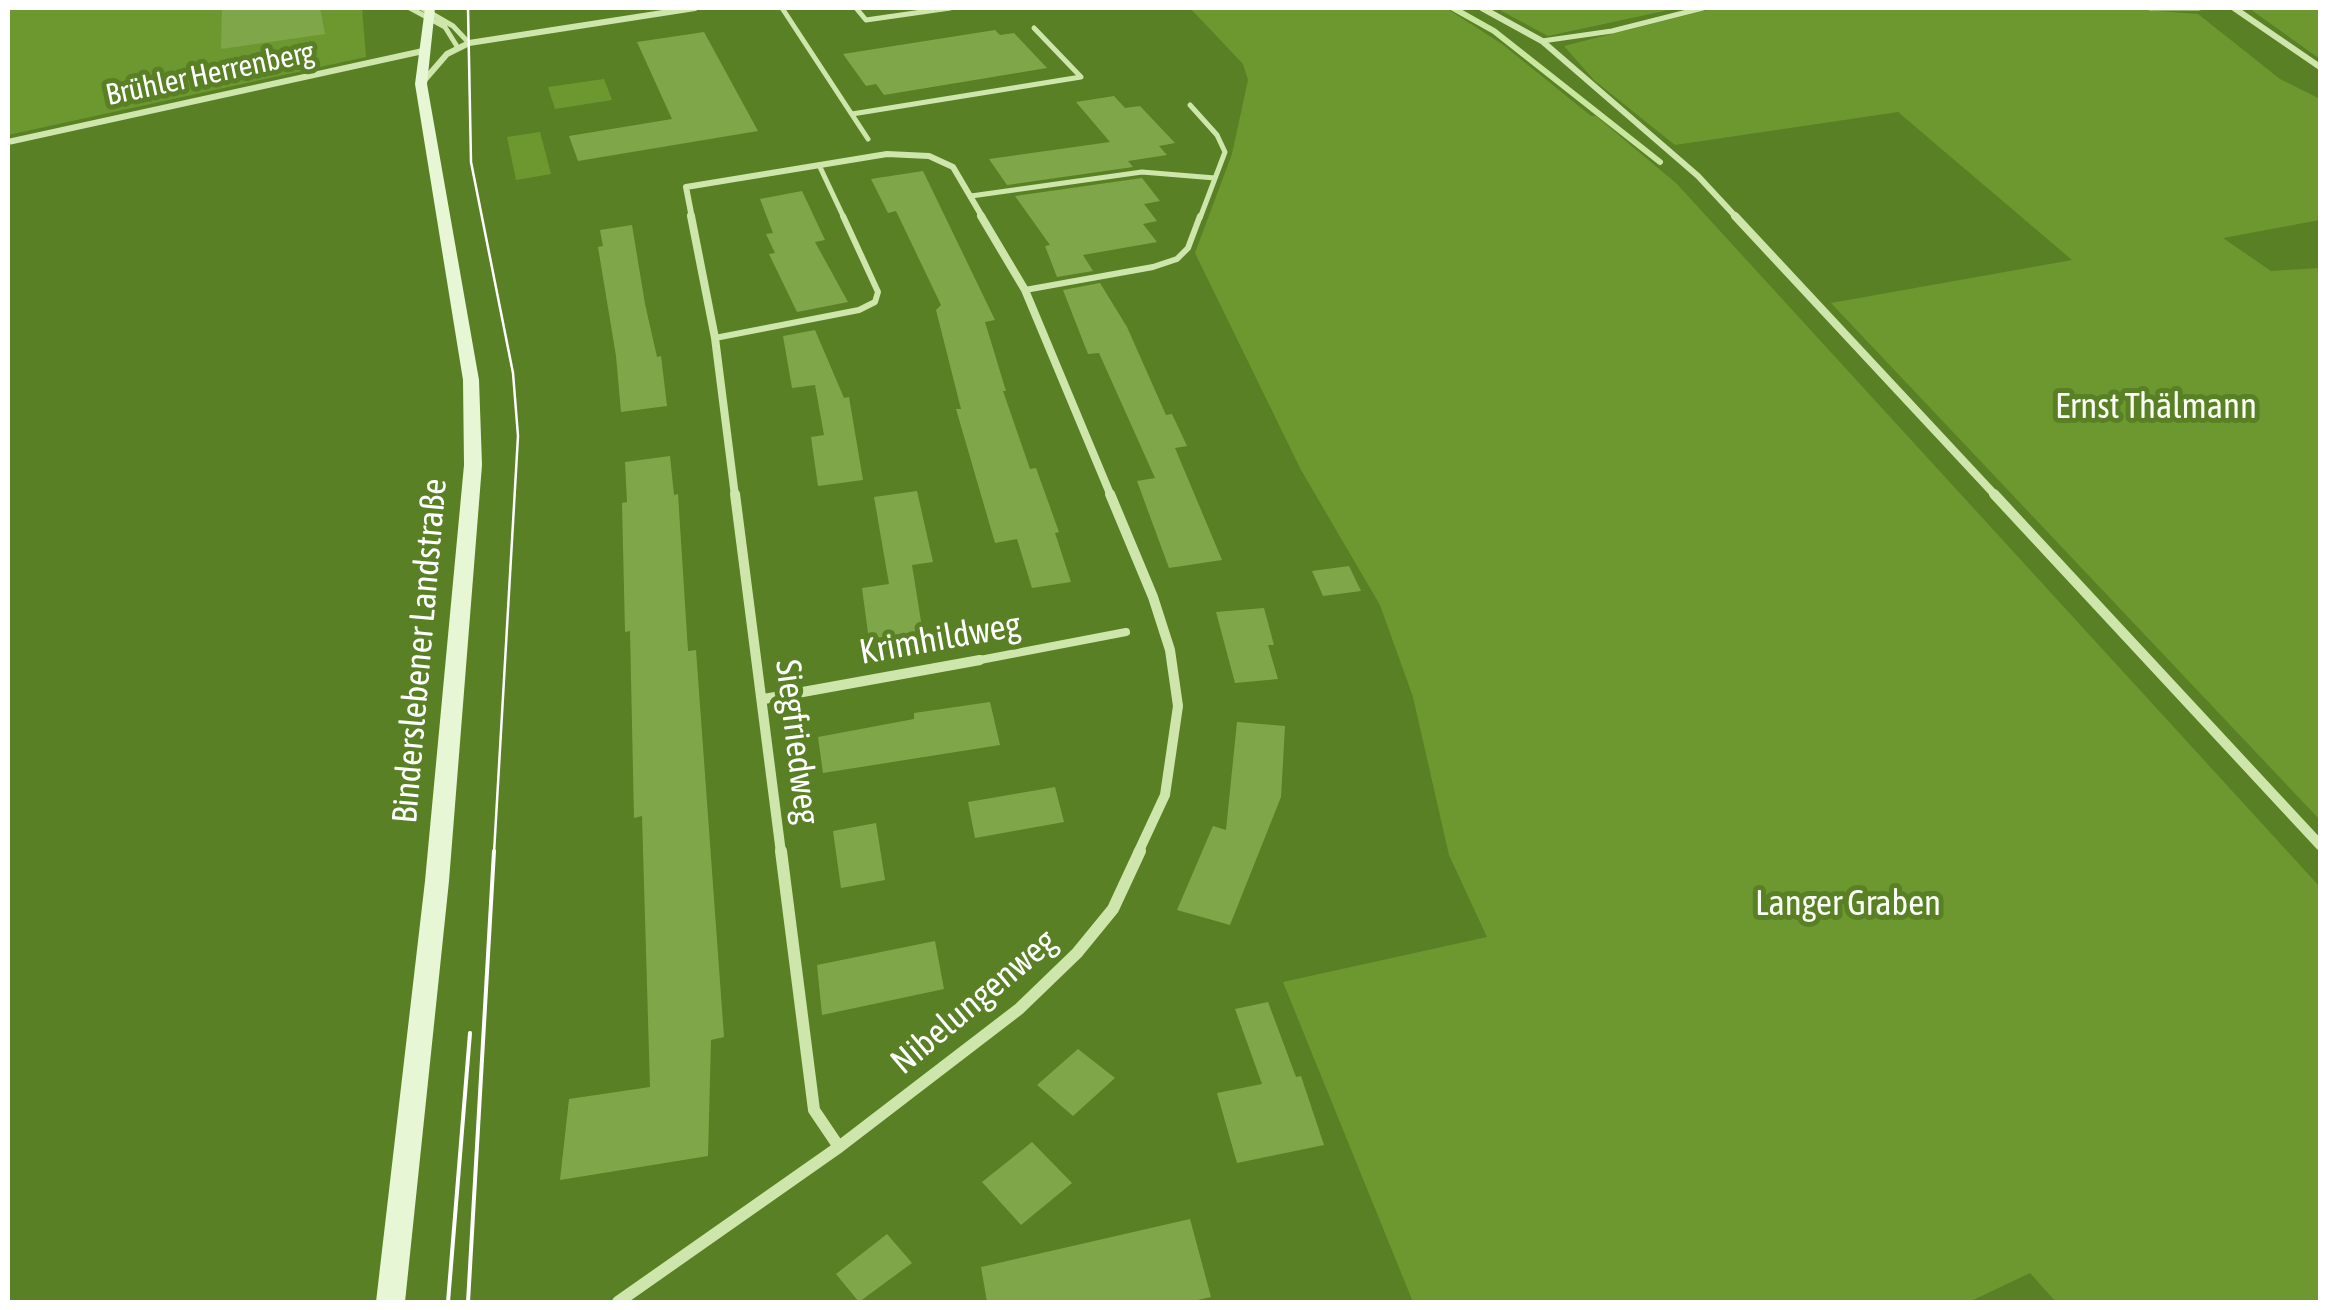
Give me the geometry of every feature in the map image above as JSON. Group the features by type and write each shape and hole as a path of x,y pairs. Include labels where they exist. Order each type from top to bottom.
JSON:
{"main road":[{"name":"Binderslebener Landstraße","path":"390,1302 437,881 474,464 470,380 421,84 427,11"}],"street":[{"path":"421,84 458,48 469,43 660,10 696,8"},
{"path":"1482,8 1542,41 1698,176 2320,845"},
{"path":"2234,8 2320,67"},
{"name":"Brühler Herrenberg","path":"8,142 423,51"},
{"name":"Nibelungenweg","path":"618,1302 839,1147 1019,1009 1077,953 1114,909 1165,795 1178,706 1163,626 1025,290 952,167 929,156 898,153 819,166"},
{"name":"Siegfriedweg","path":"819,166 686,188 715,338 814,1110 839,1147"},
{"name":"Krimhildweg","path":"764,699 980,660"}],"lane":[{"path":"410,8 427,11 454,26 469,43"},
{"path":"782,8 868,139"},
{"path":"856,8 866,20 950,8"},
{"path":"1542,41 1612,31 1703,8"},
{"path":"2150,8 2200,8"},
{"path":"427,11 453,36 458,48"},
{"path":"852,114 1082,77 1034,28"},
{"path":"1025,290 1153,267 1177,259 1188,248 1225,152 1218,135 1190,105"},
{"path":"715,338 859,310 875,302 878,292 819,166"},
{"path":"971,196 1142,172 1216,178"},
{"name":"Krimhildweg","path":"980,660 1126,632"}],"green space":[{"path":"8,8 362,8 366,57 8,135"},
{"name":"Langer Graben","path":"1190,8 1446,8 1502,44 1591,116 1596,116 1677,184 2320,887 2320,1302 2056,1302 2030,1273 1969,1302 1413,1302 1283,982 1487,937 1449,855 1413,697 1380,605 1301,470 1195,253 1232,154 1248,80 1243,64"},
{"path":"1496,8 1678,8 1548,36"},
{"name":"Ernst Thälmann","path":"1715,8 2119,8 2198,14 2280,79 2320,99 2320,220 2223,238 2271,271 2320,268 2320,820 1831,303 2072,260 1898,112 1675,145 1595,81 1564,46"},
{"path":"2258,8 2320,8 2320,59 2250,9"},
{"path":"604,79 612,100 555,109 548,87"},
{"path":"540,132 551,174 516,180 507,137"}],"building":[{"path":"222,8 320,8 325,34 221,49"},
{"path":"995,30 1000,35 1014,33 1047,68 884,95 876,84 866,86 843,54"},
{"path":"704,32 758,131 578,161 569,136 672,119 637,42"},
{"path":"1114,96 1125,108 1140,106 1175,143 1159,146 1167,155 1128,161 1133,167 1007,185 989,159 1110,142 1076,102"},
{"path":"923,171 995,320 985,322 1003,391 1030,469 1036,468 1059,532 1055,533 1071,582 1032,588 1017,539 995,543 956,409 961,409 936,310 941,305 896,211 888,213 871,179"},
{"path":"1142,178 1160,201 1144,204 1157,221 1143,224 1157,242 1083,255 1093,271 1057,277 1045,246 1050,245 1015,196"},
{"path":"802,191 825,240 815,242 848,302 797,312 769,254 775,253 766,234 773,233 760,199"},
{"path":"632,225 645,304 657,357 661,356 667,406 621,412 598,247 603,246 600,230"},
{"path":"1100,283 1127,327 1166,415 1172,414 1187,446 1175,448 1222,560 1169,568 1137,481 1155,478 1099,353 1088,354 1063,290"},
{"path":"815,330 844,398 849,397 863,480 818,486 811,437 824,435 815,385 792,388 783,336"},
{"path":"670,456 674,495 678,494 688,651 696,650 724,1037 711,1040 708,1156 560,1180 569,1099 650,1087 642,816 634,818 630,631 625,632 622,503 627,502 625,462"},
{"path":"917,491 933,562 912,565 924,640 870,648 862,588 889,584 874,497"},
{"path":"1349,566 1361,591 1323,596 1312,571"},
{"path":"1264,608 1274,645 1268,645 1278,679 1235,683 1216,612"},
{"path":"990,702 1000,745 823,773 818,737 914,719 914,713"},
{"path":"1237,722 1285,726 1281,797 1230,925 1177,910 1213,826 1226,830"},
{"path":"1055,787 1064,822 975,838 968,802"},
{"path":"876,823 885,880 841,888 833,831"},
{"path":"935,941 944,989 822,1015 817,965"},
{"path":"1268,1002 1296,1077 1301,1076 1324,1145 1237,1163 1217,1093 1262,1084 1235,1009"},
{"path":"1078,1049 1115,1078 1073,1116 1037,1085"},
{"path":"1032,1142 1072,1183 1021,1225 982,1182"},
{"path":"1190,1219 1211,1297 1188,1302 987,1302 981,1267"},
{"path":"887,1234 912,1263 859,1302 836,1274"}],"waterway":[{"path":"1453,8 1494,31 1660,162"}],"tram line":[{"path":"468,8 471,162 513,373 518,436 494,853"},
{"path":"468,1302 494,851"},
{"path":"448,1302 470,1033"}]}
